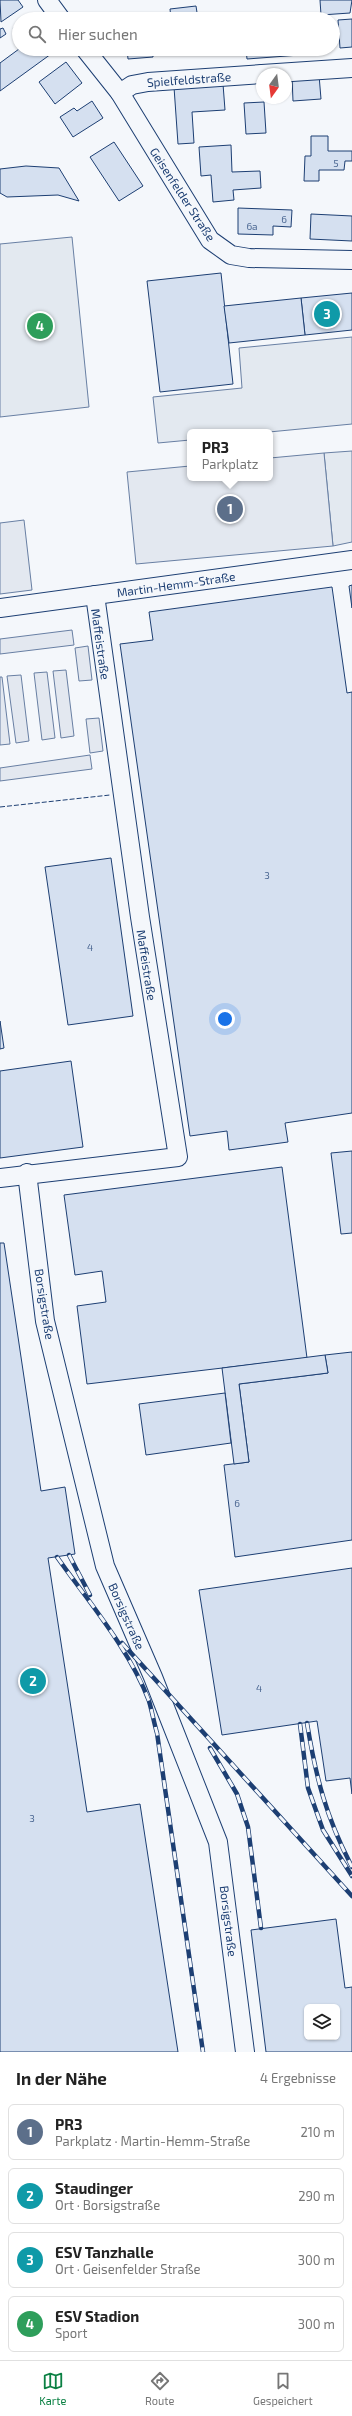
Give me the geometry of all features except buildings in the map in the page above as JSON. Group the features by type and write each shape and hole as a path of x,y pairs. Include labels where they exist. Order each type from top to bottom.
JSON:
{"street":[{"path":"47,0 56,12"},
{"name":"Geisenfelder Straße","path":"91,56 120,93 210,240 219,248 231,255 249,258 352,260"},
{"name":"Spielfeldstraße","path":"292,72 352,68"},
{"name":"Spielfeldstraße","path":"120,93 132,85 148,82 256,74"},
{"name":"Martin-Hemm-Straße","path":"0,608 352,560"},
{"name":"Maffeistraße","path":"0,1178 28,1173 178,1157 140,917 95,595"},
{"name":"Borsigstraße","path":"28,1173 46,1321 105,1566 150,1670 218,1842 245,2052"}],"shaded area":[{"path":"72,237 89,407 0,417 0,244"},
{"path":"352,337 352,424 273,432 273,429 187,429 187,440 158,443 153,397 242,388 239,348"},
{"path":"352,451 352,542 333,546 324,453"},
{"path":"324,453 333,546 136,564 127,472 187,466 187,481 273,481 273,458"},
{"path":"24,520 32,590 0,594 0,523"},
{"path":"72,630 74,645 0,654 0,639"},
{"path":"88,646 92,680 79,681 75,648"},
{"path":"66,670 74,736 61,738 53,671"},
{"path":"47,672 55,738 42,740 34,673"},
{"path":"21,675 29,741 16,743 7,676"},
{"path":"0,677 2,677 10,744 0,745"},
{"path":"99,718 103,751 90,753 86,719"},
{"path":"90,755 92,769 0,781 0,768"}],"railway":[{"path":"69,1555 90,1595"},
{"path":"57,1557 108,1626 131,1663 149,1701 157,1733 203,2052"},
{"path":"122,1643 352,1896"},
{"path":"307,1723 314,1762 323,1797 335,1831 352,1867"},
{"path":"300,1724 308,1788 323,1830 352,1876"},
{"path":"210,1748 237,1794 248,1827 261,1928"}],"fence":[{"path":"0,807 110,795"}],"place":[{"name":"ESV Tanzhalle","path":"327,314"},
{"name":"ESV Stadion","path":"40,326"},
{"name":"PR3","path":"230,509"},
{"name":"Staudinger","path":"33,1681"}]}
